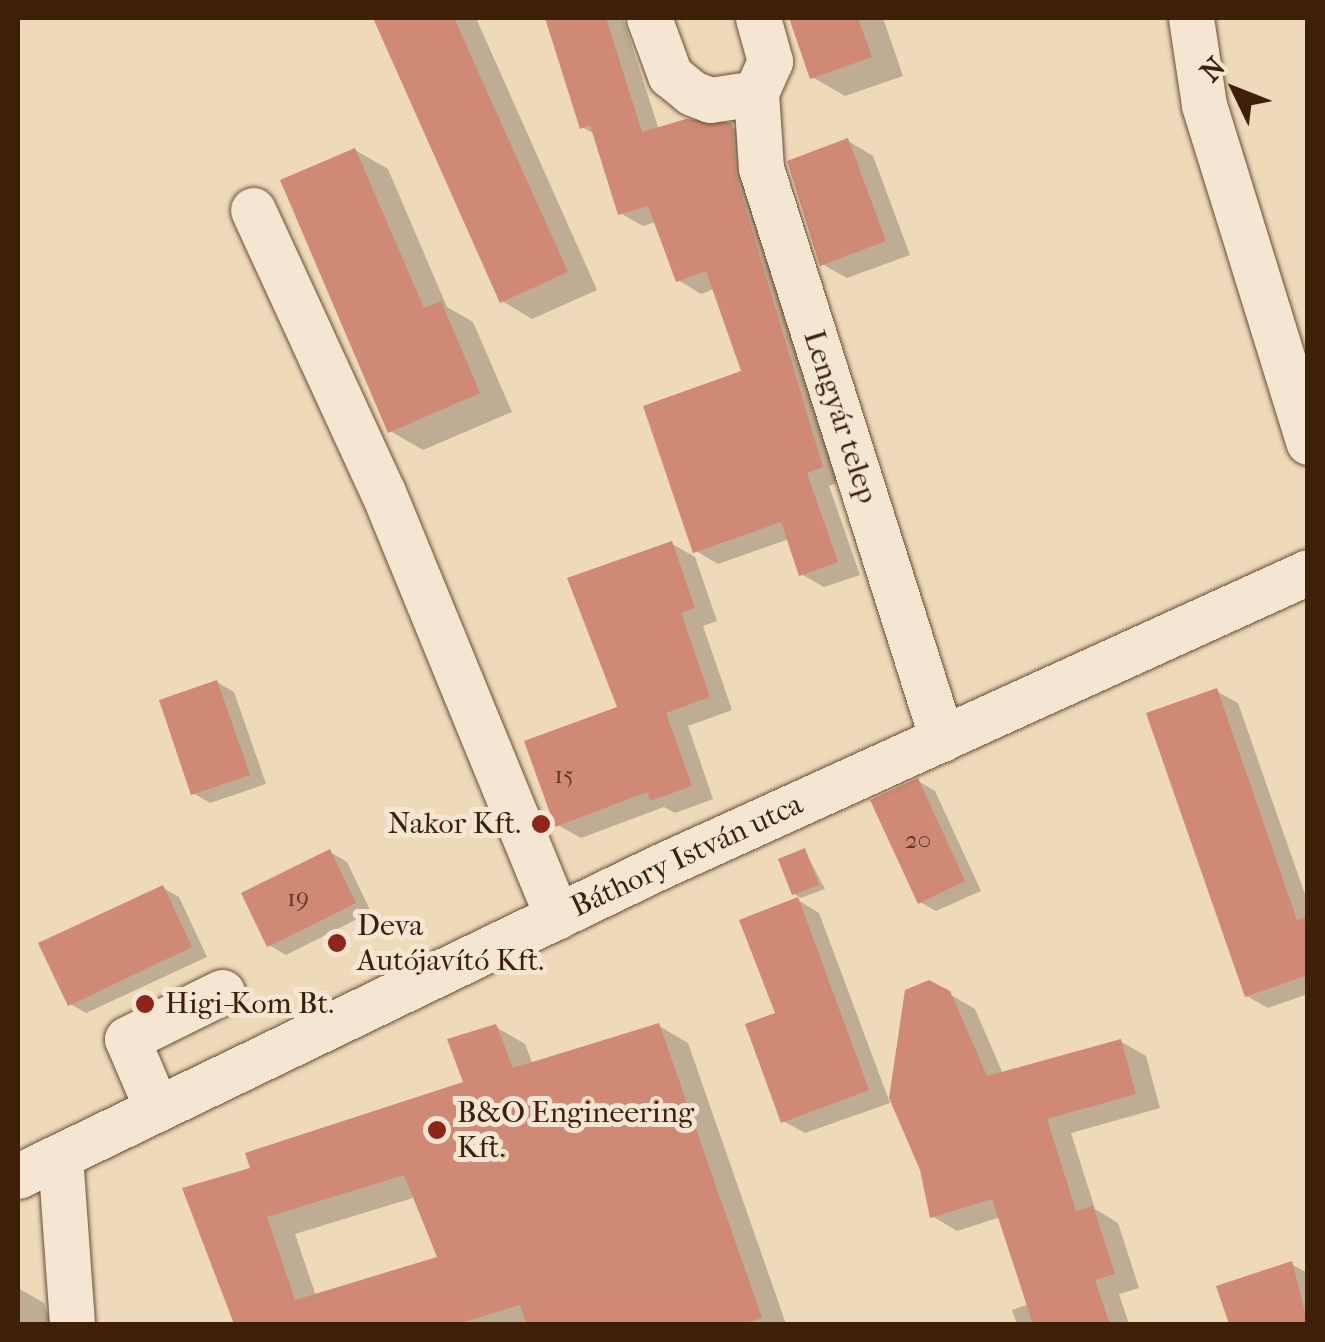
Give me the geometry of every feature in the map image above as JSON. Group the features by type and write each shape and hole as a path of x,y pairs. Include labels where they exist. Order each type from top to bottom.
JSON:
{"street":[{"path":"649,18 670,76 692,93 710,100 756,93"},
{"name":"Lengyár telep","path":"758,18 770,60 756,93 761,168 942,739"},
{"path":"1190,18 1204,105 1308,442"},
{"path":"254,210 383,492 557,917"},
{"name":"Báthory István utca","path":"18,1176 557,917 1308,572"},
{"path":"157,1109 127,1038 222,992"},
{"path":"60,1156 72,1324"}],"building":[{"path":"373,18 454,18 568,272 500,303"},
{"path":"545,18 606,18 642,132 686,119 732,123 736,176 823,467 807,473 838,562 799,576 781,522 693,553 643,406 741,371 706,271 676,282 648,206 618,215 590,125 580,129"},
{"path":"789,18 858,18 872,57 810,79"},
{"path":"848,138 886,241 820,266 787,161"},
{"path":"355,148 424,308 441,301 480,393 388,433 280,180"},
{"path":"672,541 695,608 681,613 710,697 666,713 692,786 650,801 647,792 555,827 524,741 617,707 567,578"},
{"path":"217,680 250,775 191,795 159,700"},
{"path":"1217,688 1297,920 1308,917 1308,975 1245,997 1146,713"},
{"path":"918,778 965,881 918,904 870,800"},
{"path":"805,848 819,885 792,895 778,859"},
{"path":"330,849 356,903 267,947 241,893"},
{"path":"163,885 192,947 68,1006 38,943"},
{"path":"798,897 869,1090 781,1123 745,1024 775,1013 739,920"},
{"path":"929,980 950,991 987,1076 1121,1039 1136,1094 1047,1119 1076,1211 1093,1206 1115,1274 1095,1280 1110,1324 1033,1324 992,1199 930,1218 920,1170 889,1098 905,990"},
{"path":"659,1023 762,1318 744,1324 526,1324 520,1305 457,1324 234,1324 182,1188 250,1168 245,1153 463,1082 447,1039 496,1024 513,1068","holes":["404,1175 437,1257 295,1300 267,1217"]},
{"path":"1292,1261 1308,1324 1229,1324 1216,1286"}],"place":[{"name":"Nakor Kft.","path":"541,824"},
{"name":"Deva Autójavító Kft.","path":"337,943"},
{"name":"Higi-Kom Bt.","path":"145,1004"},
{"name":"B&O Engineering Kft.","path":"437,1130"}]}
